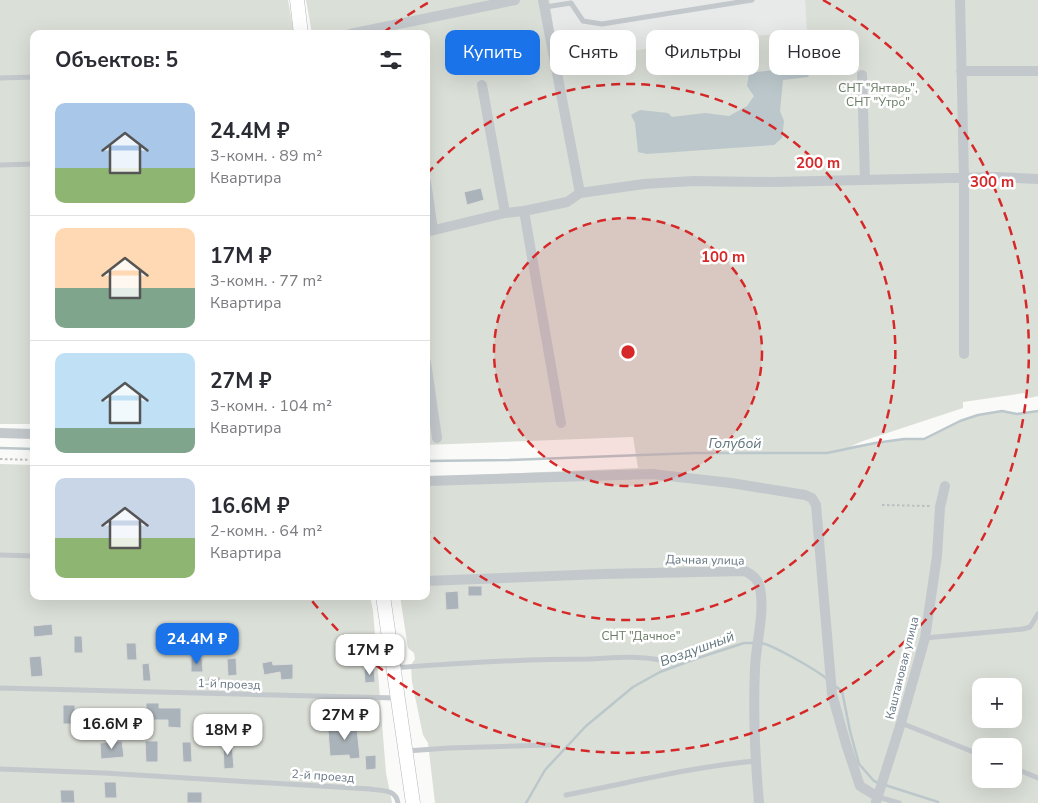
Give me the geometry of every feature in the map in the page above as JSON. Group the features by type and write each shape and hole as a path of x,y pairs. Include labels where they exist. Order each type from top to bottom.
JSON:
{"street":[{"path":"297,0 301,30"},
{"path":"369,30 514,0"},
{"path":"960,0 964,178 964,354"},
{"path":"543,4 580,193"},
{"path":"961,71 1038,71"},
{"path":"862,74 865,180"},
{"path":"482,85 505,213"},
{"path":"430,231 505,213 567,202 580,193 644,184 996,177 1038,179"},
{"path":"524,211 561,423"},
{"path":"430,390 437,438"},
{"path":"0,434 30,434"},
{"path":"430,481 652,474 731,483 805,495 812,498 816,505 832,694 860,786 877,800"},
{"name":"Каштановая улица","path":"877,800 925,638 937,556 940,507 945,486"},
{"name":"Дачная улица","path":"430,581 621,573 746,571 755,576 760,587 761,625 755,667 755,761 759,803"},
{"path":"384,600 413,803"}],"lane":[{"path":"543,4 571,3 583,21 602,24 752,0"},
{"path":"0,78 30,76"},
{"path":"0,165 30,164"},
{"path":"0,555 30,556"},
{"path":"925,638 1023,629 1030,627 1038,614"},
{"path":"393,668 467,662 567,659 655,658 671,663"},
{"name":"1-й проезд","path":"0,688 397,698"},
{"path":"901,723 972,751"},
{"path":"406,752 449,748 550,745"},
{"path":"566,795 674,772 755,761"},
{"name":"2-й проезд","path":"0,769 104,772 370,789 393,792 397,797 398,803"},
{"path":"1022,771 1038,778"},
{"path":"877,800 899,803"}],"path":[{"path":"0,460 30,460"},
{"path":"882,505 940,507"}],"shaded area":[{"path":"550,0 805,0 808,30 769,30 769,35 759,35 759,30 646,30 646,49 636,50 636,30 554,30"},
{"path":"769,70 769,75 809,75 808,77 783,80 780,111 784,121 782,138 774,145 647,154 638,152 635,123 631,115 640,110 668,113 672,117 705,113 729,116 747,106 754,96 747,86 749,75 759,75 759,72"}],"green space":[{"path":"0,0 288,0 293,30 30,30 30,424 0,424"},
{"path":"306,0 550,0 554,30 550,30 550,75 636,75 636,50 646,49 646,75 759,75 759,35 769,35 769,75 859,75 859,30 807,30 805,0 1038,0 1038,396 1029,398 1024,393 963,402 963,408 851,446 904,439 924,439 960,421 978,415 1002,411 1017,414 1038,411 1038,803 435,803 428,743 423,735 412,682 411,665 415,659 414,653 408,648 401,600 430,600 430,477 638,468 633,437 430,445 430,30 311,30"},
{"path":"0,464 30,465 30,600 371,600 386,773 392,803 0,803"}],"building":[{"path":"481,188 484,200 467,205 464,192"},
{"path":"468,586 482,586 482,596 468,596"},
{"path":"458,591 459,609 446,610 445,592"},
{"path":"52,624 53,635 34,637 33,626"},
{"path":"74,636 82,636 83,653 74,653"},
{"path":"126,643 136,643 137,660 127,660"},
{"path":"41,656 43,676 31,677 29,657"},
{"path":"191,658 202,658 203,672 191,672"},
{"path":"236,658 237,675 228,676 227,659"},
{"path":"272,661 273,665 293,664 293,679 281,680 280,672 264,675 262,663"},
{"path":"149,663 151,681 143,681 142,664"},
{"path":"374,668 375,682 365,683 364,669"},
{"path":"208,677 220,677 221,688 208,689"},
{"path":"146,703 159,703 159,708 181,708 181,728 168,727 168,720 146,720"},
{"path":"63,705 75,705 75,724 63,724"},
{"path":"241,715 252,715 253,733 241,733"},
{"path":"356,719 360,758 350,759 349,755 330,756 328,730 346,729 345,721"},
{"path":"122,741 124,757 101,759 100,743"},
{"path":"145,741 158,741 158,762 146,762"},
{"path":"182,742 191,742 192,762 183,762"},
{"path":"223,744 232,744 234,768 224,769"},
{"path":"376,755 376,769 366,770 365,756"},
{"path":"104,782 116,782 117,798 105,798"},
{"path":"60,790 74,790 75,803 61,803"},
{"path":"187,792 202,792 202,803 187,803"}],"waterway":[{"name":"Голубой","path":"430,461 695,453 827,453 875,443 904,439 924,439 960,421 978,415 1002,411 1017,414 1038,411"},
{"name":"Голубой","path":"0,448 30,449"},
{"name":"Воздушный","path":"526,803 545,770 586,726 633,687 660,672 698,658 744,643 754,643"},
{"name":"Воздушный","path":"760,643 794,658 827,679"},
{"name":"Воздушный","path":"835,686 842,691 859,764 874,781 879,783"},
{"name":"Воздушный","path":"885,785 938,802"}],"park label":[{"name":"СНТ \"Янтарь\", СНТ \"Утро\"","path":"878,95"},
{"name":"СНТ \"Дачное\"","path":"641,636"}]}
